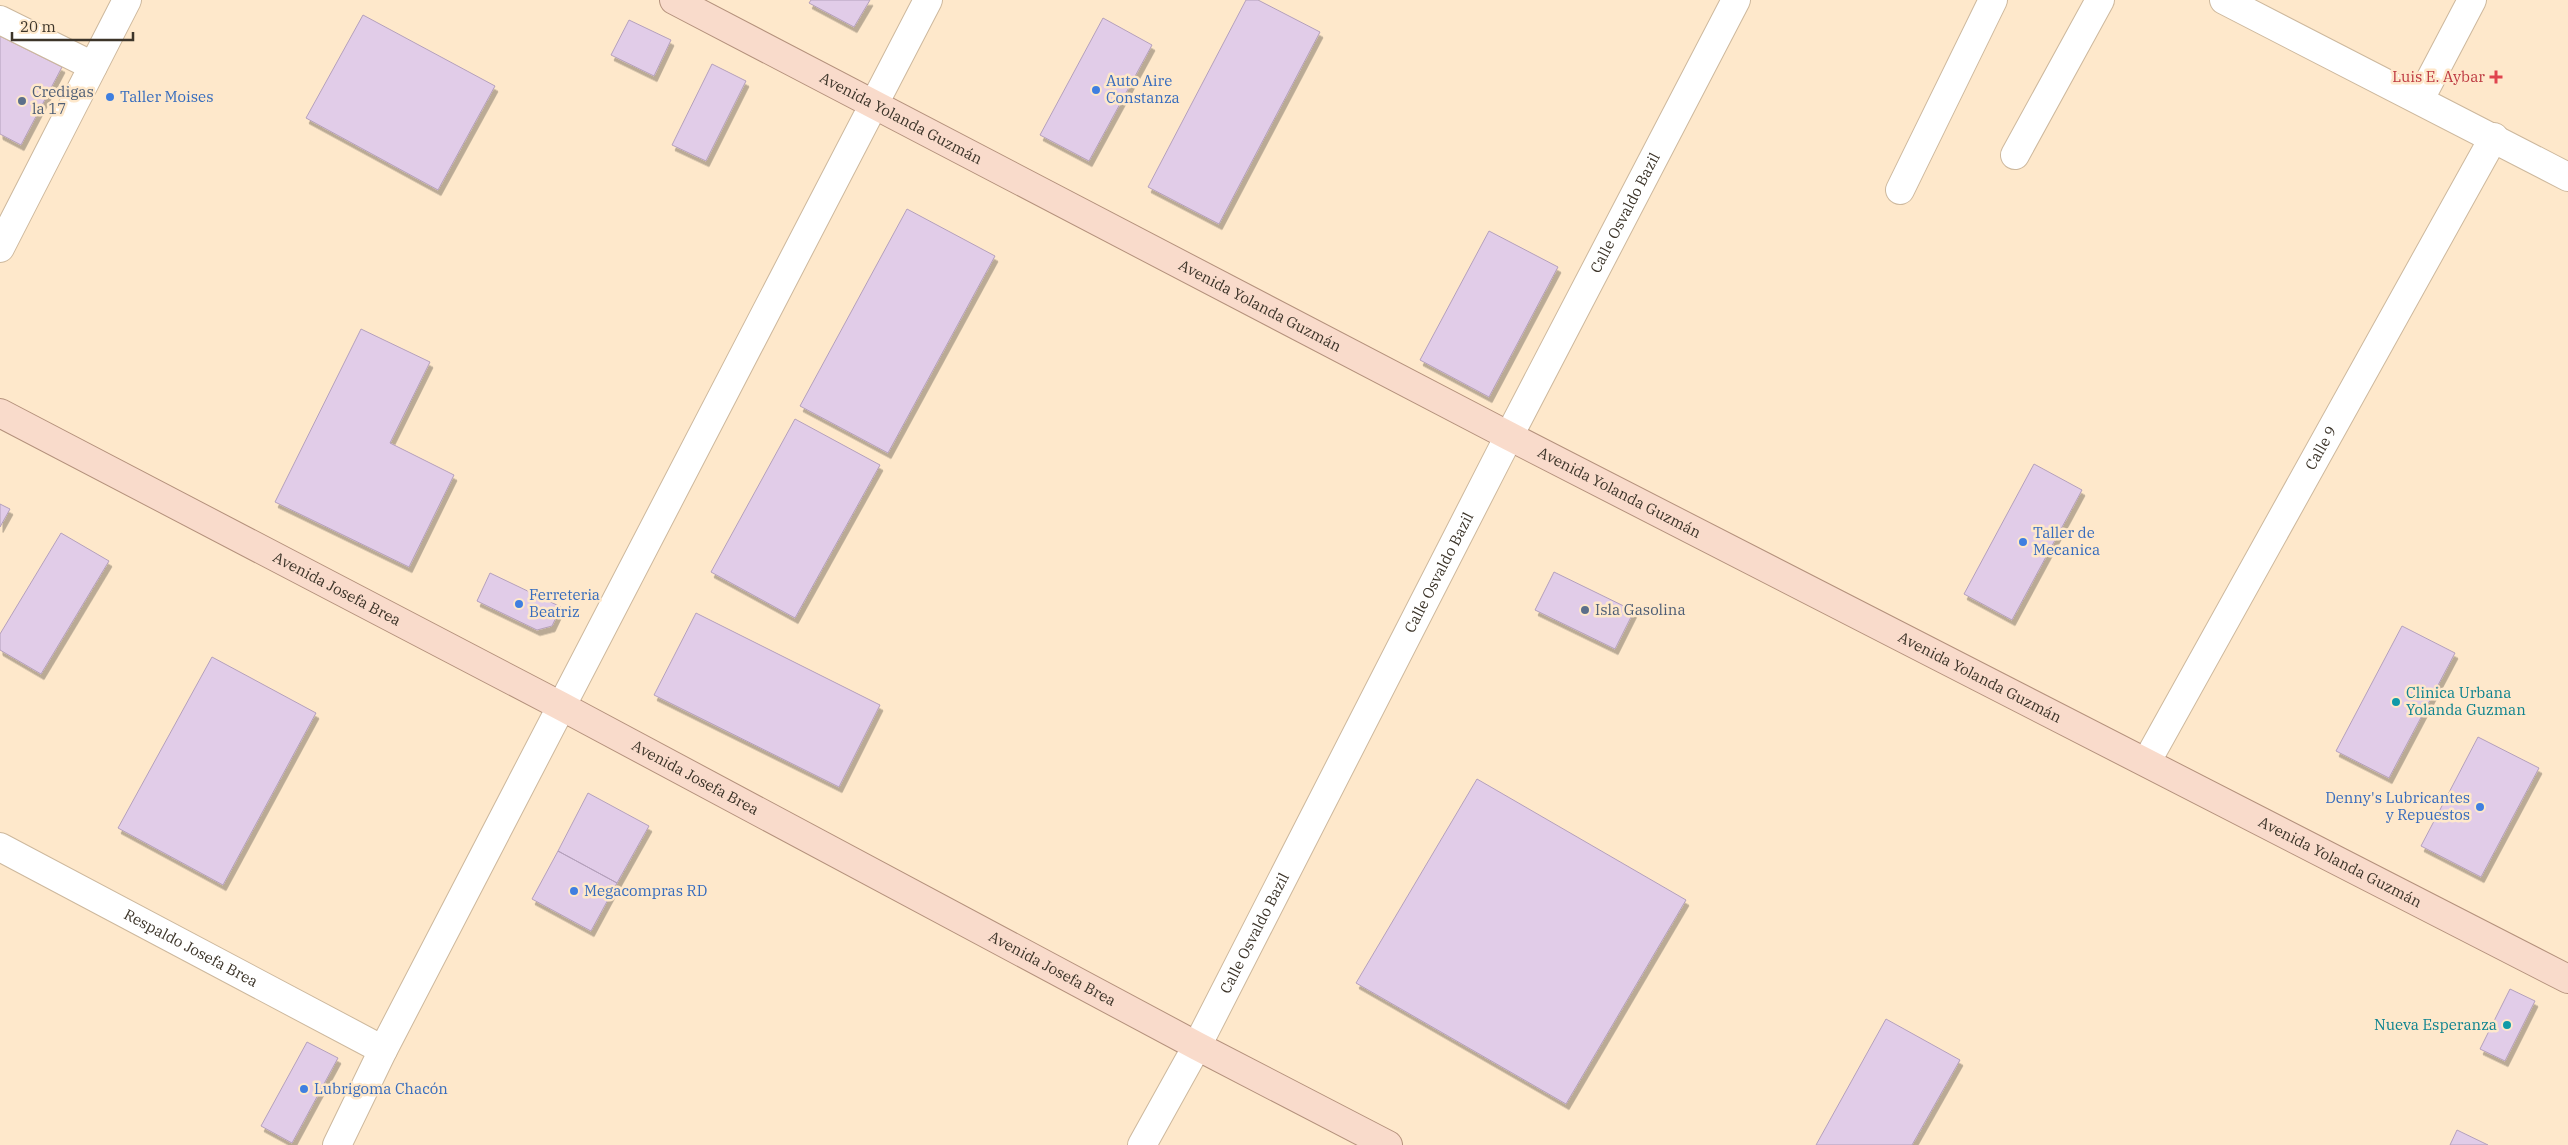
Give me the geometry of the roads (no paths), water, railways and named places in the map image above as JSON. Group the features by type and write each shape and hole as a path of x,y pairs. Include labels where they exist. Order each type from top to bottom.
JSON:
{"main road":[{"name":"Avenida Yolanda Guzmán","path":"674,0 1508,436 2147,761 2568,978"},
{"name":"Avenida Josefa Brea","path":"0,413 561,706 1197,1046 1388,1145"}],"street":[{"path":"1,242 127,0"},
{"path":"337,1145 383,1050 928,0"},
{"name":"Calle Osvaldo Bazil","path":"1142,1145 1197,1046 1508,436 1736,0"},
{"path":"1900,190 1993,0"},
{"path":"2015,155 2100,0"},
{"path":"2224,0 2266,9 2420,100 2568,176"},
{"path":"2420,100 2472,0"},
{"path":"0,20 93,66"},
{"name":"Calle 9","path":"2147,761 2494,137"},
{"name":"Respaldo Josefa Brea","path":"0,847 383,1050"}],"place":[{"name":"Luis E. Aybar","path":"2496,77"},
{"name":"Auto Aire Constanza","path":"1096,90"},
{"name":"Taller Moises","path":"110,97"},
{"name":"Credigas la 17","path":"22,101"},
{"name":"Taller de Mecanica","path":"2023,542"},
{"name":"Ferreteria Beatriz","path":"519,604"},
{"name":"Isla Gasolina","path":"1585,610"},
{"name":"Clinica Urbana Yolanda Guzman","path":"2396,702"},
{"name":"Denny's Lubricantes y Repuestos","path":"2480,807"},
{"name":"Megacompras RD","path":"574,891"},
{"name":"Nueva Esperanza","path":"2507,1025"},
{"name":"Lubrigoma Chacón","path":"304,1089"}]}
